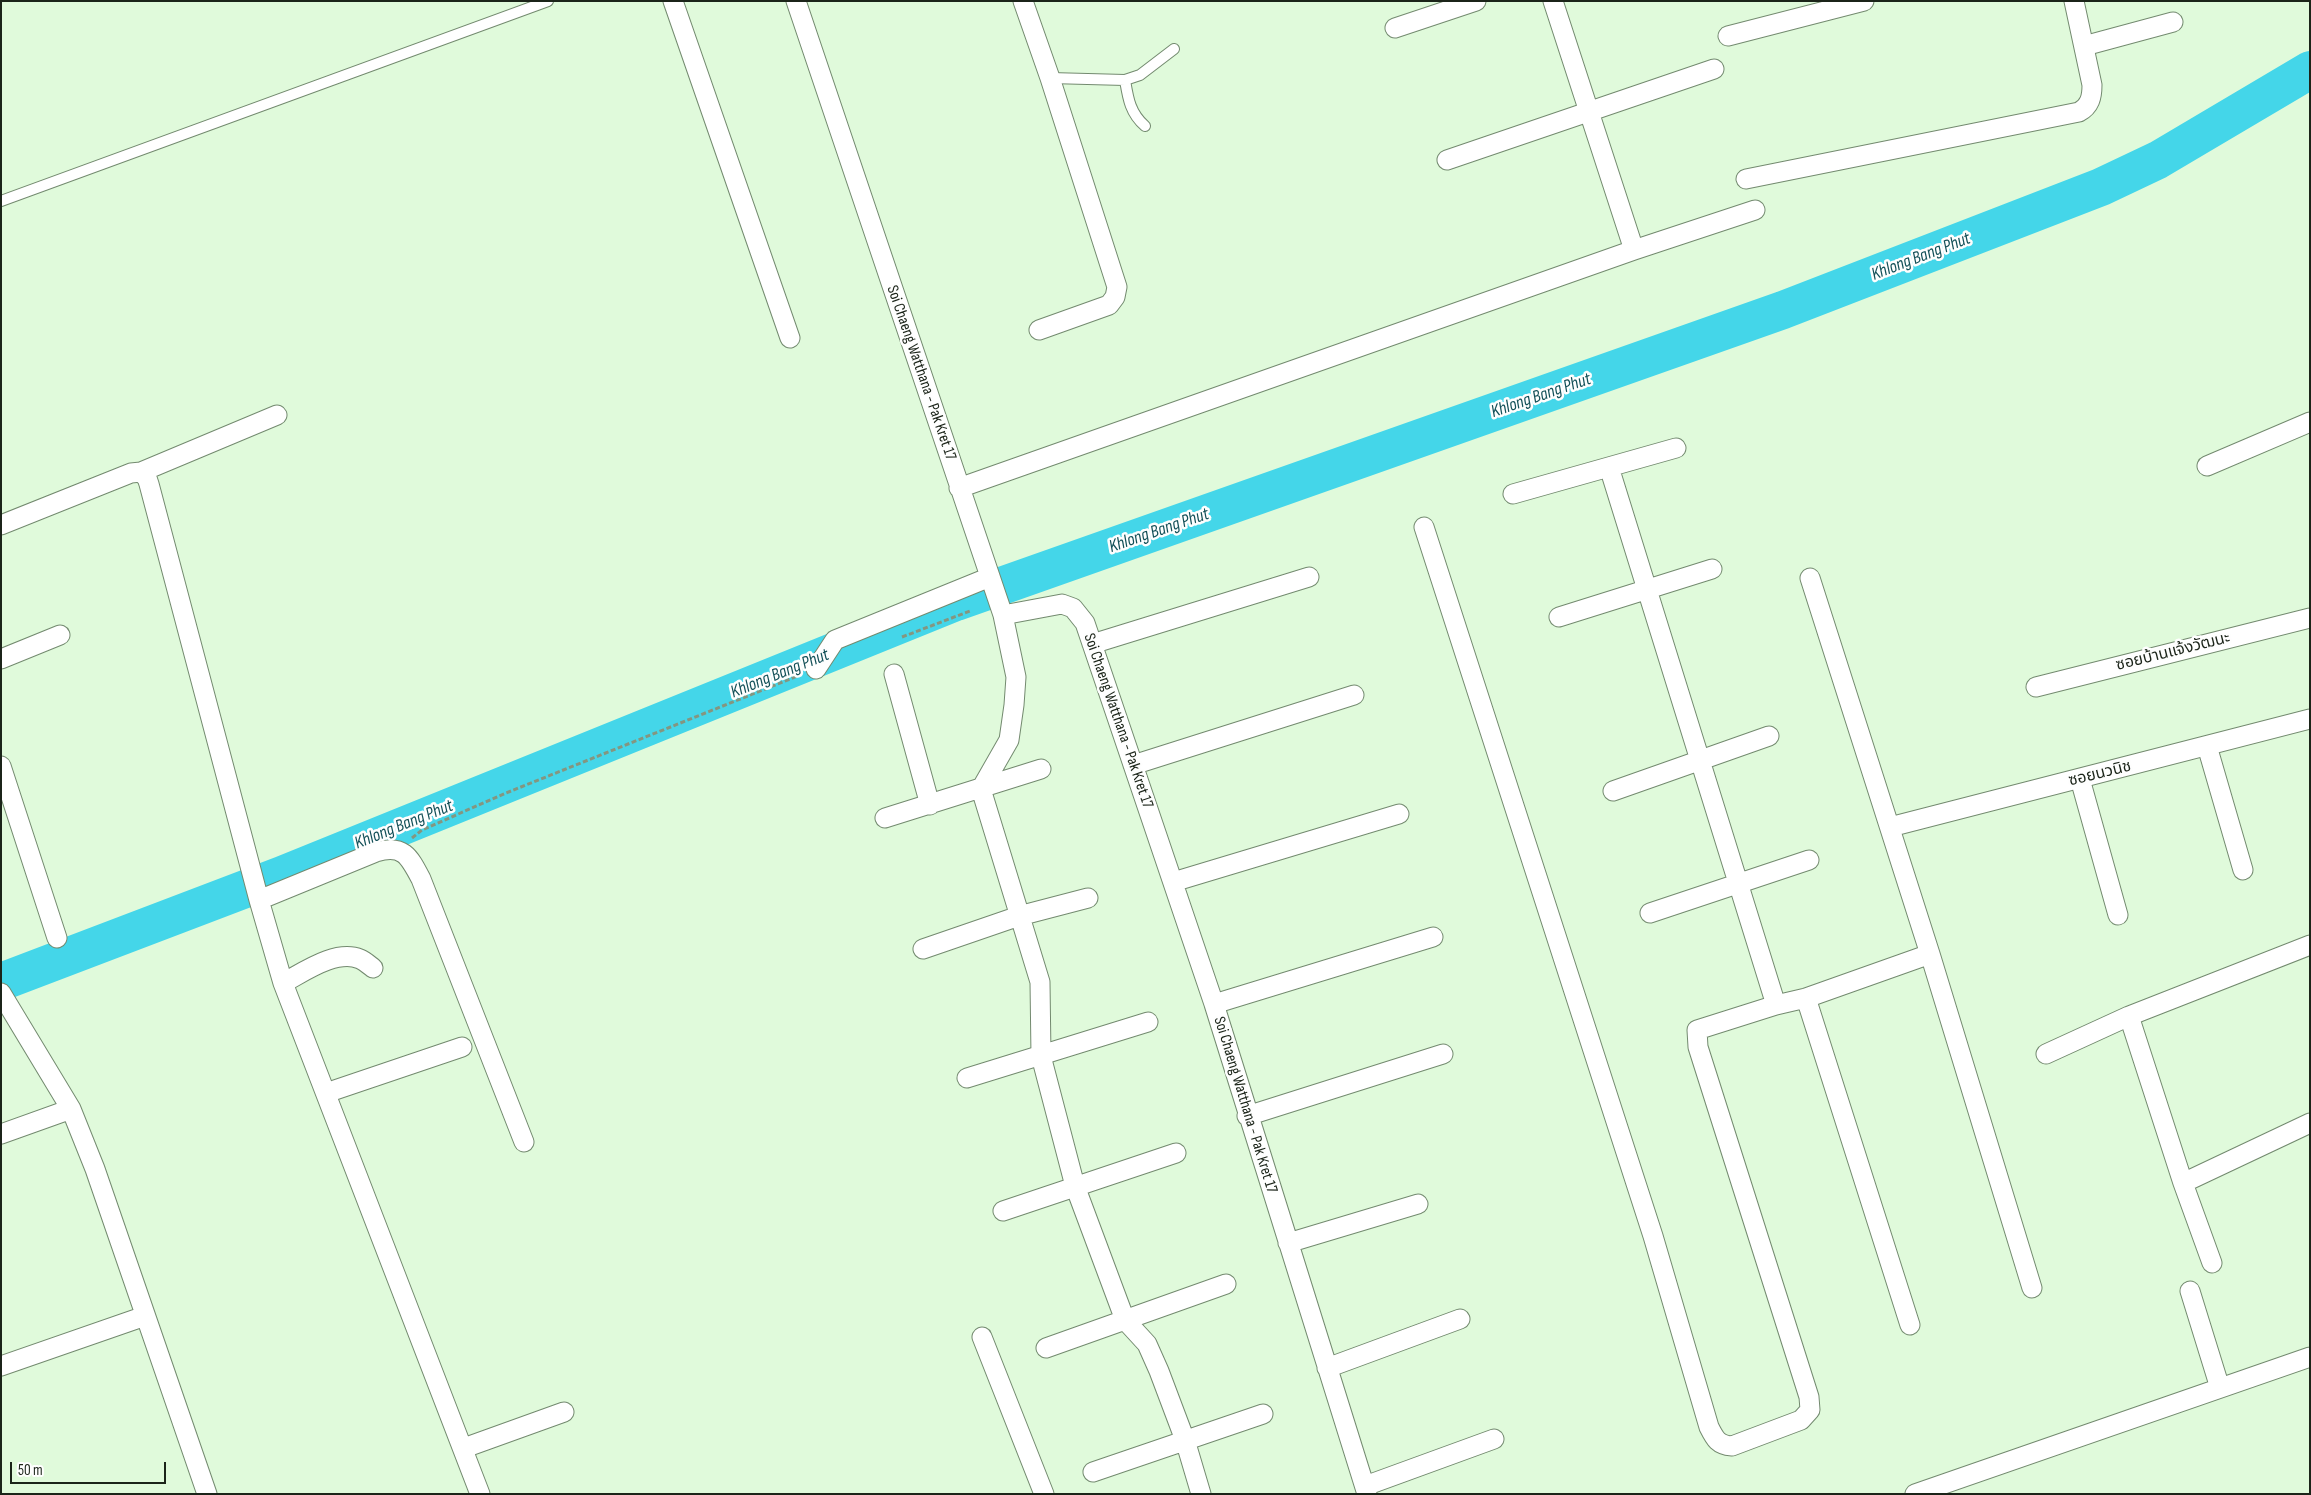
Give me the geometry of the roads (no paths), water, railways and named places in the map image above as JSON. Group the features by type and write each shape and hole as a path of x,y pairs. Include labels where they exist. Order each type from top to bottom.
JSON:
{"street":[{"path":"674,1 790,338"},
{"name":"Soi Chaeng Watthana - Pak Kret 17","path":"796,1 1003,615 1062,604 1073,608 1085,623 1214,1004 1247,1116 1366,1490"},
{"path":"1023,1 1050,78 1116,287 1115,297 1109,304 1039,330"},
{"path":"1395,28 1476,1"},
{"path":"1553,1 1634,250"},
{"path":"1728,36 1864,1"},
{"path":"1746,179 2079,112 2085,109 2092,95 2074,1"},
{"path":"2084,46 2173,22"},
{"path":"1447,160 1714,69"},
{"path":"960,488 1634,250 1755,210"},
{"path":"1,525 131,473 141,472 277,415"},
{"path":"2207,466 2310,422"},
{"path":"1513,494 1676,448"},
{"path":"1609,467 1776,1005"},
{"path":"141,472 150,484 283,983 464,1448 480,1494"},
{"path":"1424,528 1650,1227 1709,1427 1716,1440 1723,1446 1732,1446 1801,1420 1810,1410 1809,1397 1698,1047 1697,1030 1776,1005 1806,998 1930,954"},
{"path":"1559,617 1712,569"},
{"path":"1092,644 1309,577"},
{"path":"1810,578 1930,954 2032,1288"},
{"path":"816,669 835,640 992,584"},
{"path":"1003,615 1016,677 1014,705 1009,740 981,789 1040,982 1041,1056 1075,1186 1125,1320 1147,1344 1185,1440 1201,1494"},
{"name":"ซอยบ้านแจ้งวัฒนะ","path":"2036,687 2310,618"},
{"path":"1,659 60,635"},
{"path":"894,674 930,805"},
{"path":"1133,765 1354,696"},
{"name":"ซอยนวนิช","path":"1890,827 2310,719"},
{"path":"1613,791 1769,736"},
{"path":"2207,746 2243,870"},
{"path":"1,766 57,938"},
{"path":"885,818 1042,769"},
{"path":"2080,779 2118,915"},
{"path":"1173,882 1399,814"},
{"path":"256,886 387,848 397,848 405,854 420,879 524,1142"},
{"path":"1650,914 1809,860"},
{"path":"923,949 1020,916 1088,898"},
{"path":"1214,1004 1433,937"},
{"path":"2046,1054 2129,1016 2310,945"},
{"path":"283,983 316,965 336,959 352,957 361,959 374,968"},
{"path":"1,993 72,1109 207,1494"},
{"path":"1806,998 1910,1325"},
{"path":"2129,1016 2183,1183 2212,1262"},
{"path":"968,1078 1148,1022"},
{"path":"326,1093 462,1047"},
{"path":"1247,1116 1443,1054"},
{"path":"1,1134 72,1109"},
{"path":"2183,1183 2310,1123"},
{"path":"1003,1210 1176,1153"},
{"path":"1288,1243 1418,1204"},
{"path":"1046,1348 1226,1284"},
{"path":"2190,1291 2220,1388"},
{"path":"1,1366 145,1316"},
{"path":"1327,1368 1460,1319"},
{"path":"982,1337 1044,1494"},
{"path":"1915,1494 2310,1357"},
{"path":"464,1448 564,1412"},
{"path":"1093,1472 1263,1414"},
{"path":"1366,1490 1494,1439"}],"lane":[{"path":"1,201 548,1"},
{"path":"1050,78 1126,80 1140,75 1174,49"},
{"path":"1126,80 1128,100 1132,111 1144,126"}],"waterway":[{"name":"Khlong Bang Phut","path":"1,982 282,875 956,602 1783,310 2101,187 2158,160 2310,70"}]}
